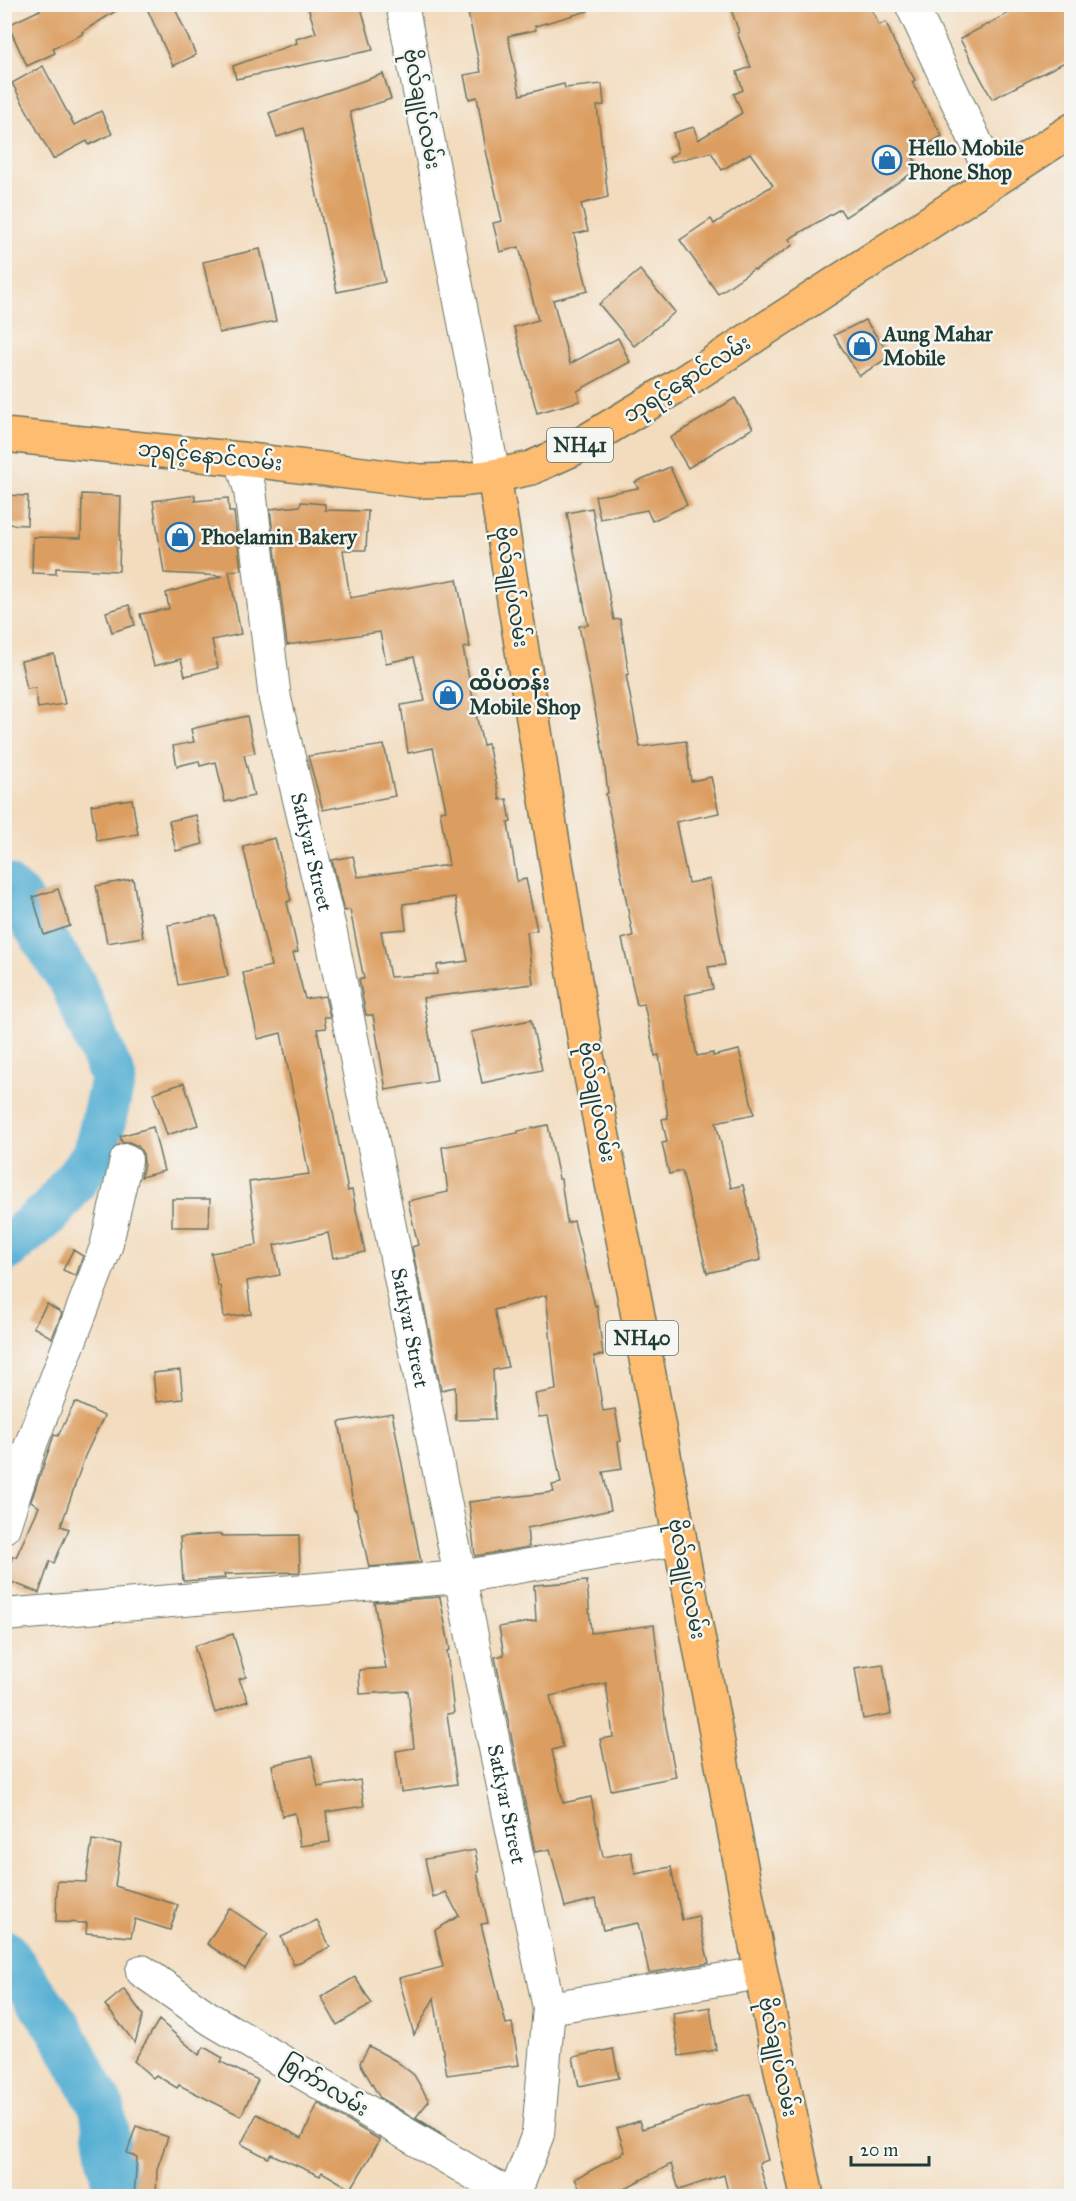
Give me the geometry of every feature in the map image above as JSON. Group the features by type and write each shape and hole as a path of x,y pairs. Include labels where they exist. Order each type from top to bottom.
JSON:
{"highway":[{"name":"ဘုရင့်နောင်လမ်း","path":"4,435 241,459 420,481 462,480 531,468 573,449 682,383 1071,130"},
{"name":"ဗိုလ်ချုပ်လမ်း","path":"494,476 588,1061 761,1973 807,2196"}],"street":[{"name":"ဗိုလ်ချုပ်လမ်း","path":"402,4 494,476"},
{"path":"911,4 994,180"},
{"name":"Satkyar Street","path":"241,459 250,490 275,699 331,933 549,2008 538,2134 513,2196"},
{"path":"4,1527 31,1444 106,1248 126,1160"},
{"path":"4,1615 460,1577 680,1539"},
{"name":"စြက်ာလမ်း","path":"142,1971 212,2020 513,2196"},
{"path":"549,2008 761,1973"}],"building":[{"path":"38,4 127,4 82,32 83,34 53,48 55,53 27,66 8,25 40,10"},
{"path":"145,4 173,4 196,55 173,66"},
{"path":"307,4 360,4 373,50 236,79 233,66 297,43 296,39 316,33"},
{"path":"466,4 587,4 588,11 535,26 536,30 508,36 520,95 564,84 565,88 602,84 604,105 597,106 608,197 581,204 588,231 574,234 588,291 553,300 570,364 618,338 630,362 577,391 580,401 537,413 514,327 538,320 519,247 500,252 493,223 502,221 477,97 469,99 464,75 481,72"},
{"path":"729,4 869,4 879,25 886,22 915,80 912,82 942,136 911,154 920,168 845,217 840,209 789,239 793,245 718,294 680,240 711,219 714,224 773,185 750,153 722,170 711,152 671,162 669,158 678,152 673,133 694,127 698,140 742,113 734,94 743,90 737,72 751,67 737,33 739,32"},
{"path":"1002,4 1071,4 1071,59 992,99 960,39 1007,14"},
{"path":"43,66 74,125 101,111 112,134 89,145 87,141 53,159 12,83"},
{"path":"383,74 391,99 350,112 385,282 337,292 303,128 277,137 269,113"},
{"path":"260,249 276,321 219,333 203,262"},
{"path":"640,270 675,312 634,346 599,304"},
{"name":"Aung Mahar Mobile","path":"865,320 891,356 859,376 834,335"},
{"path":"735,398 753,428 688,468 670,438"},
{"path":"670,467 687,505 652,521 647,510 600,519 595,496 638,488 635,482"},
{"path":"82,494 121,496 119,571 56,568 56,574 32,573 33,537 81,538"},
{"path":"4,495 28,496 27,525 4,524"},
{"path":"195,495 195,501 228,498 229,512 234,512 241,570 229,571 241,634 212,640 218,668 185,676 181,659 154,666 140,614 169,609 166,593 223,576 164,573 153,501"},
{"path":"301,502 325,504 325,510 368,511 366,550 343,550 350,598 457,579 470,647 463,648 477,719 483,745 488,744 500,800 507,799 511,822 508,823 517,881 526,879 537,930 527,932 533,984 423,998 437,1081 386,1090 373,1015 366,1015 359,979 364,979 350,910 344,911 332,860 353,856 358,877 449,865 440,811 446,810 433,748 408,753 401,705 425,701 414,657 386,663 380,632 287,645 270,509 300,506","holes":["455,897 468,961 437,965 438,974 390,977 381,931 406,929 403,904"]},
{"path":"592,508 614,620 620,619 629,674 626,675 640,747 686,741 691,781 711,777 719,813 676,822 688,883 710,879 725,965 708,967 713,989 685,995 697,1056 713,1053 713,1056 739,1050 754,1114 716,1122 731,1188 743,1185 761,1260 707,1273 682,1171 669,1174 662,1143 667,1142 662,1119 668,1118 659,1055 655,1056 644,1004 637,1005 622,939 633,936 606,794 608,793 603,752 579,626 588,625 567,513"},
{"path":"129,605 135,625 112,632 106,612"},
{"path":"54,654 65,704 38,708 35,688 27,689 21,661"},
{"path":"247,716 255,753 244,755 254,796 225,802 216,762 200,766 199,761 177,766 173,746 194,742 191,729"},
{"path":"384,745 395,796 323,810 308,756"},
{"path":"132,799 138,834 97,841 91,805"},
{"path":"196,815 203,844 176,851 169,821"},
{"path":"275,838 291,900 287,902 298,952 293,953 305,999 325,996 330,1017 324,1017 326,1028 317,1029 348,1191 352,1190 365,1252 333,1258 328,1233 274,1245 280,1275 247,1281 251,1314 224,1317 220,1286 218,1286 211,1253 257,1245 249,1182 309,1174 281,1033 258,1039 243,973 271,966 243,846"},
{"path":"133,879 143,937 107,943 96,886"},
{"path":"58,889 70,926 44,935 33,897"},
{"path":"216,916 228,976 178,985 168,925"},
{"path":"531,1020 542,1070 482,1083 471,1032"},
{"path":"184,1083 198,1125 167,1135 153,1093"},
{"path":"548,1125 559,1179 561,1179 567,1223 574,1221 595,1306 597,1305 603,1355 594,1356 603,1411 615,1409 621,1441 618,1442 622,1469 603,1472 611,1510 527,1528 529,1547 475,1556 469,1502 554,1492 552,1485 561,1483 548,1416 539,1417 535,1394 556,1390 546,1295 494,1310 508,1367 493,1370 495,1419 456,1420 455,1387 441,1390 412,1247 418,1245 408,1201 448,1192 442,1147"},
{"path":"153,1127 164,1171 141,1177 144,1164 143,1154 138,1146 129,1142 122,1143 120,1136"},
{"path":"172,1199 210,1199 209,1227 172,1227"},
{"path":"73,1250 83,1256 76,1276 63,1270"},
{"path":"47,1304 62,1313 52,1338 33,1327"},
{"path":"180,1370 183,1399 156,1402 153,1373"},
{"path":"75,1402 104,1416 85,1456 61,1526 69,1529 54,1563 50,1561 39,1593 4,1579 13,1556 16,1557 39,1507 31,1501 54,1435 58,1436"},
{"path":"392,1413 421,1562 369,1567 356,1509 354,1509 339,1422"},
{"path":"222,1534 222,1536 299,1535 300,1572 224,1574 225,1578 183,1581 180,1537"},
{"path":"587,1581 591,1633 654,1625 666,1726 676,1777 611,1790 600,1739 613,1737 606,1683 550,1696 563,1747 552,1750 563,1803 591,1797 603,1857 631,1852 635,1874 671,1867 682,1920 698,1916 709,1963 649,1973 638,1923 603,1930 596,1899 565,1907 550,1849 535,1852 495,1657 504,1655 499,1627 536,1621 534,1585"},
{"path":"440,1597 450,1650 447,1651 454,1713 447,1714 457,1784 401,1792 396,1751 414,1748 408,1691 360,1694 359,1670 386,1668 374,1602"},
{"path":"233,1634 246,1677 239,1679 248,1701 215,1713 194,1646"},
{"path":"883,1664 891,1714 863,1719 855,1668"},
{"path":"312,1756 318,1787 360,1780 364,1806 326,1812 330,1842 300,1846 295,1813 282,1816 272,1765"},
{"path":"92,1840 121,1844 115,1886 178,1905 170,1930 135,1919 131,1937 86,1933 87,1923 56,1922 57,1881 86,1882"},
{"path":"475,1850 479,1872 477,1872 488,1923 481,1924 506,2024 512,2023 519,2065 447,2075 434,1998 414,2035 399,1978 443,1967 435,1930 459,1916 446,1892 433,1898 425,1859"},
{"path":"229,1908 268,1934 245,1969 207,1944"},
{"path":"317,1920 330,1947 294,1965 281,1937"},
{"path":"355,1977 372,2004 337,2025 321,1997"},
{"path":"124,1989 143,2015 135,2043 105,2005"},
{"path":"710,2007 716,2050 679,2056 673,2013"},
{"path":"159,2020 199,2055 204,2047 223,2058 221,2062 258,2080 241,2116 179,2085 177,2088 156,2075 153,2078 134,2061"},
{"path":"369,2046 396,2061 414,2075 429,2101 416,2117 446,2137 380,2098 360,2063"},
{"path":"613,2049 619,2078 579,2086 573,2057"},
{"path":"750,2094 768,2160 759,2163 768,2196 729,2196 724,2175 679,2190 671,2164 610,2196 584,2196 575,2179 625,2152 617,2128 639,2121 642,2129 697,2109"},
{"path":"318,2103 380,2140 351,2189 322,2172 320,2176 271,2154 268,2158 241,2144 257,2114 302,2138"},
{"path":"136,2126 168,2137 157,2169 156,2196 134,2196 137,2157 127,2153"}],"waterway":[{"path":"4,886 18,898 73,984 113,1078 96,1153 52,1210 4,1250"},
{"path":"4,1952 60,2029 102,2108 116,2196"}],"place":[{"name":"Hello Mobile Phone Shop","path":"887,160"},
{"name":"Aung Mahar Mobile","path":"862,346"},
{"name":"Phoelamin Bakery","path":"180,537"},
{"name":"ထိပ်တန်း Mobile Shop","path":"448,695"}]}
